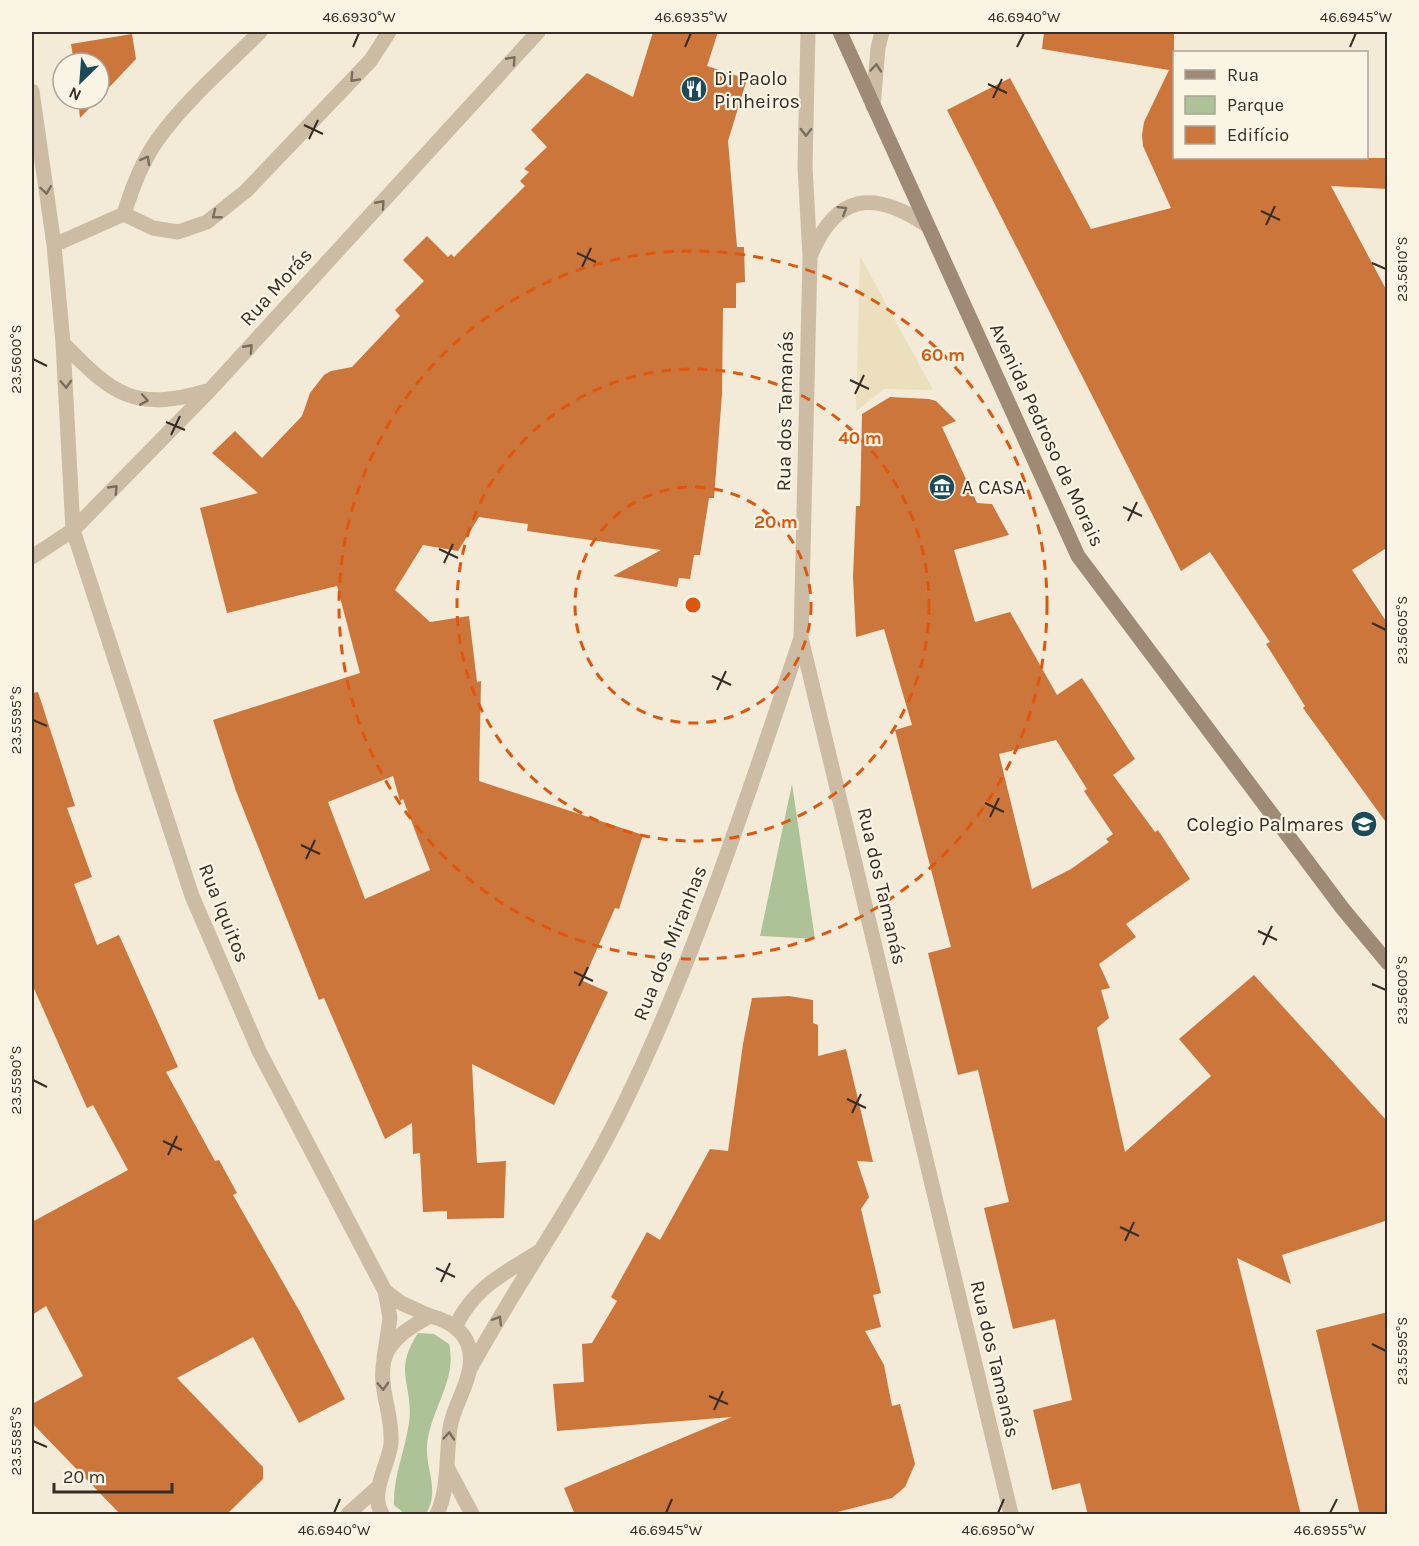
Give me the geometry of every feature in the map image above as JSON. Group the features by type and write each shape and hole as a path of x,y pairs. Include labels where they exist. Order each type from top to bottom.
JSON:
{"main road":[{"name":"Avenida Pedroso de Morais","path":"840,32 925,224 1078,556 1337,900 1388,963"}],"street":[{"path":"54,245 124,214 136,178 157,140 184,108 260,32"},
{"path":"124,214 153,228 178,232 207,222 254,183 370,60 389,32"},
{"name":"Rua Morás","path":"32,557 73,530 210,390 538,32"},
{"name":"Rua dos Tamanás","path":"808,32 806,166 810,257 801,638 1011,1515"},
{"path":"873,106 878,48 882,32"},
{"name":"Rua Iquitos","path":"32,91 54,245 63,343 73,530 192,896 259,1051 385,1290 390,1318 382,1383 391,1438 386,1468 378,1486"},
{"name":"Rua dos Tamanás","path":"810,257 821,230 835,214 857,202 883,203 905,211 925,224"},
{"path":"63,343 87,368 115,389 136,399 158,402 210,390"},
{"name":"Rua dos Miranhas","path":"437,1515 447,1467 450,1428 470,1371 488,1336 543,1249 626,1102 670,1005 720,874 801,638"},
{"name":"Rua dos Miranhas","path":"456,1325 467,1304 479,1291 543,1249"},
{"name":"Rua Iquitos","path":"385,1290 401,1303 456,1325"},
{"path":"384,1358 399,1337 429,1316"},
{"path":"456,1325 465,1337 470,1371"},
{"path":"447,1467 472,1515"},
{"path":"348,1515 378,1486"},
{"path":"378,1486 378,1502 382,1515"}],"green space":[{"path":"792,784 815,939 760,936"},
{"path":"418,1333 434,1334 449,1344 451,1357 447,1383 433,1421 427,1447 432,1489 430,1505 426,1514 405,1514 394,1505 394,1495 409,1423 406,1358"}],"shaded area":[{"path":"860,256 933,390 884,389 856,411"}],"building":[{"path":"653,32 718,32 707,66 747,79 728,141 737,247 744,247 745,282 736,283 736,308 723,308 722,394 714,498 709,498 700,555 694,555 690,579 679,578 677,587 613,576 661,550 527,531 528,524 479,517 458,551 423,545 395,590 430,622 469,616 477,682 481,681 479,781 643,835 619,909 615,908 583,981 608,992 554,1105 472,1064 477,1163 506,1161 504,1218 447,1219 447,1211 423,1212 420,1153 413,1154 412,1123 385,1139 324,998 319,1000 236,791 213,720 360,673 337,586 227,613 200,508 258,493 212,453 235,431 262,458 302,416 310,393 324,375 331,371 352,367 400,316 395,310 424,281 403,260 427,236 448,257 451,254 454,257 525,186 520,181 529,172 524,169 547,147 531,130 587,73 633,97","holes":["393,776 400,801 403,799 430,870 365,899 328,802"]},
{"path":"1044,32 1174,32 1173,159 1388,158 1388,189 1331,186 1388,293 1388,547 1352,570 1388,624 1388,825 1303,708 1305,706 1266,644 1270,642 1210,552 1181,571 947,110 1010,78 1091,229 1171,208 1143,146 1142,135 1144,122 1169,70 1042,49"},
{"path":"132,34 136,59 111,85 111,51 72,51 71,44"},
{"path":"79,111 87,111 80,118"},
{"path":"890,397 929,399 936,401 956,421 942,427 977,503 992,504 1009,535 954,550 975,622 1010,612 1057,695 1082,678 1135,759 1113,775 1155,832 1158,830 1190,879 1126,924 1136,937 1099,964 1110,988 1101,990 1109,1018 1097,1028 1125,1152 1211,1076 1179,1039 1254,975 1388,1122 1388,1220 1282,1255 1291,1284 1237,1258 1301,1515 1088,1515 1080,1483 1052,1490 1033,1410 1072,1400 1055,1319 1013,1329 984,1208 1009,1202 978,1070 958,1075 928,953 951,947 895,730 912,725 884,629 856,637 853,577 856,506 860,506 862,414","holes":["1056,740 1087,789 1084,791 1113,834 1106,839 1109,842 1071,869 1032,889 999,754"]},
{"path":"38,692 75,806 67,808 92,877 74,884 97,945 119,935 178,1067 166,1072 215,1161 219,1160 237,1193 233,1195 300,1312 345,1399 299,1423 253,1337 177,1378 263,1467 263,1479 226,1515 121,1515 32,1423 32,1404 83,1376 46,1306 32,1315 32,1222 128,1170 93,1105 87,1108 32,984 32,693"},
{"path":"789,996 813,1000 813,1023 818,1025 818,1056 846,1049 873,1162 857,1161 869,1197 861,1209 881,1293 873,1295 881,1327 865,1331 884,1365 892,1406 900,1404 915,1464 905,1487 892,1498 826,1515 575,1515 564,1488 732,1417 557,1431 553,1384 584,1382 582,1344 592,1343 617,1301 611,1297 647,1232 660,1240 710,1149 728,1151 752,998"},
{"path":"1388,1312 1388,1515 1360,1515 1316,1330"}],"place":[{"name":"Di Paolo Pinheiros","path":"694,89"},
{"name":"A CASA","path":"942,487"},
{"name":"Colegio Palmares","path":"1364,824"}]}
